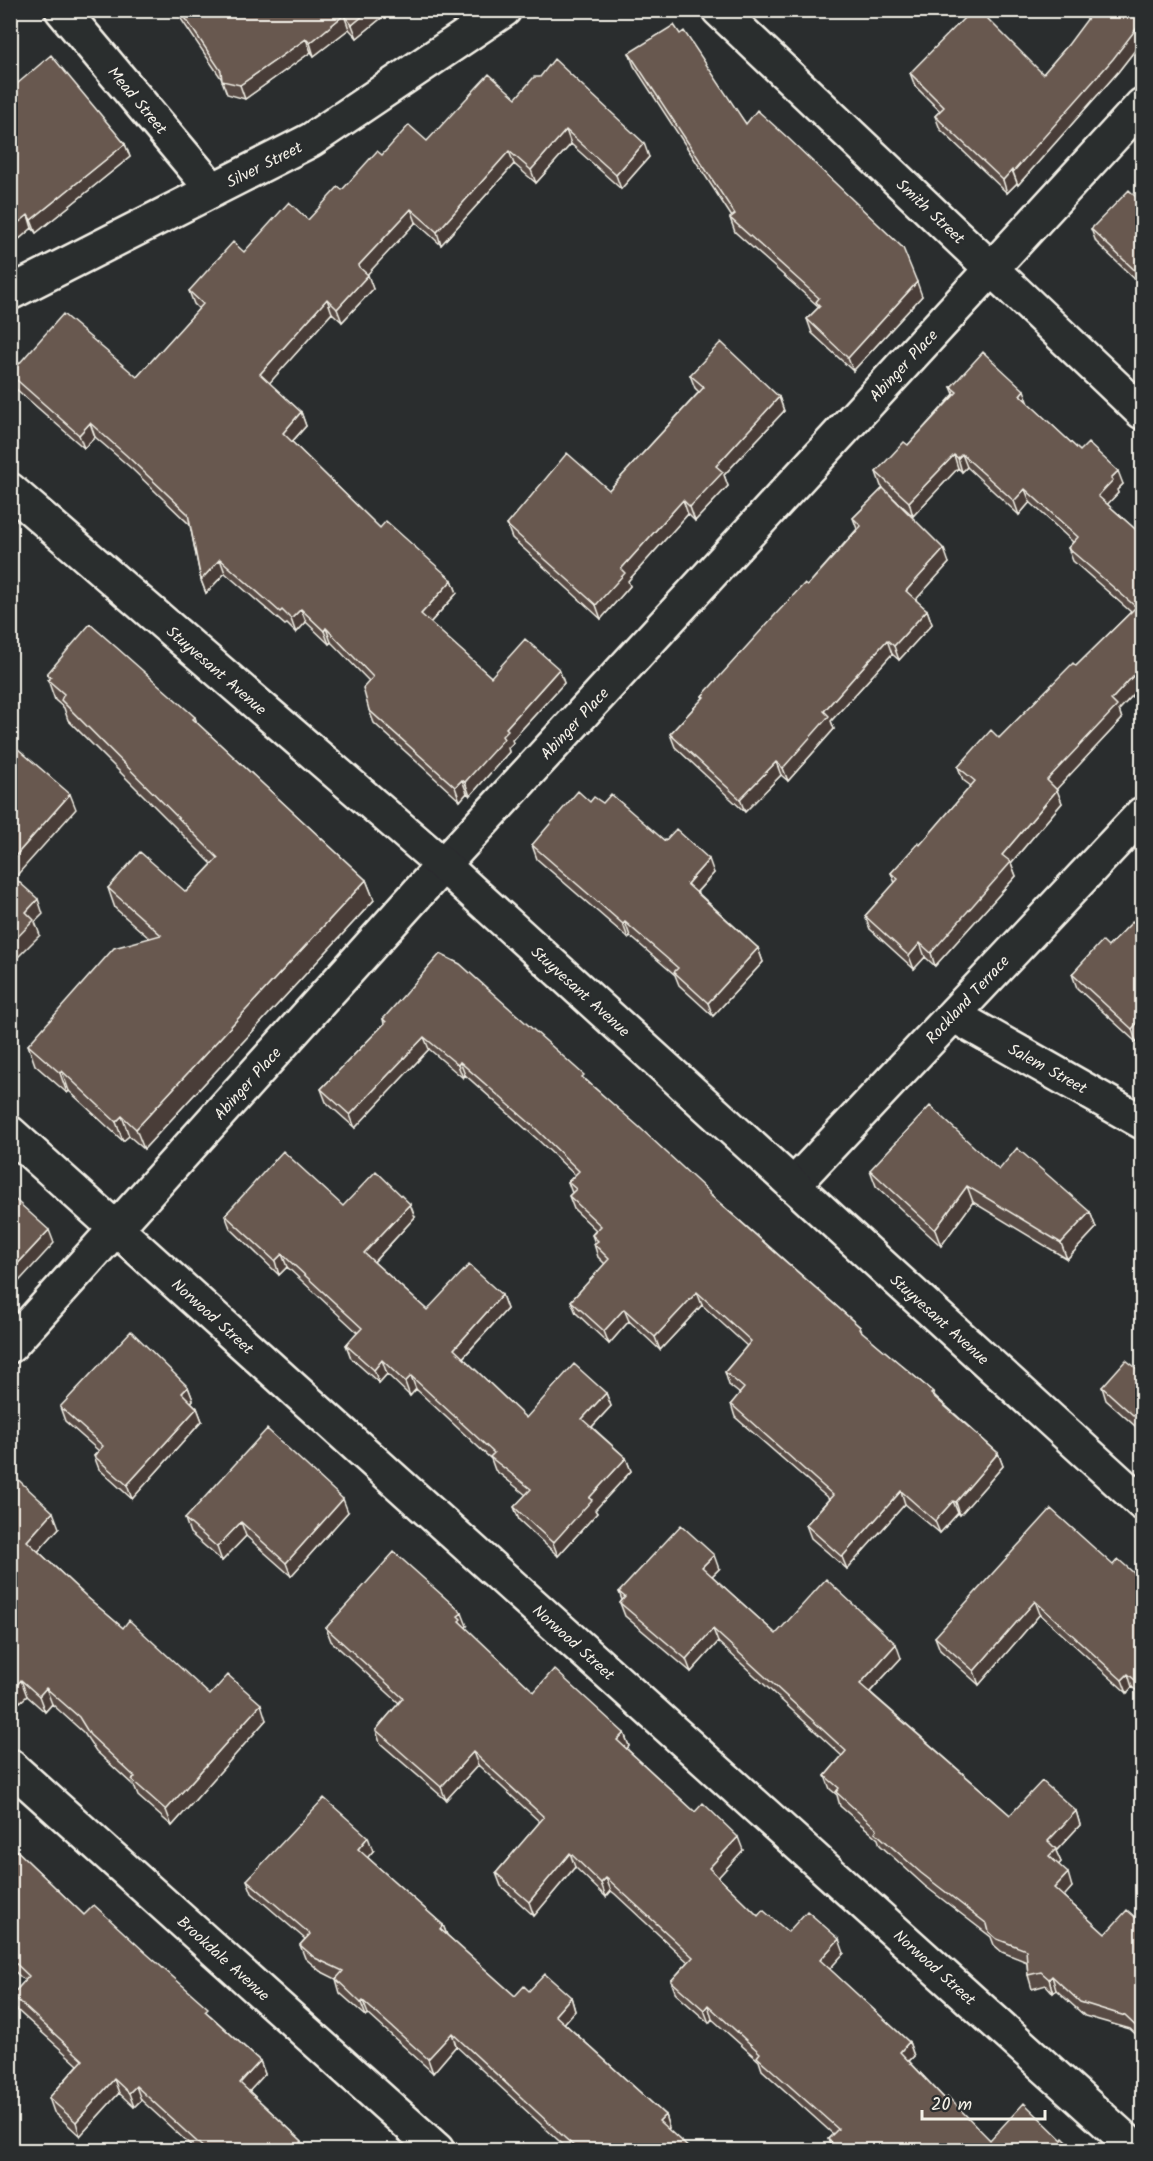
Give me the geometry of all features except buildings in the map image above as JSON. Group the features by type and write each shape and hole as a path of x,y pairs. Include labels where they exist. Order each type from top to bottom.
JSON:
{"street":[{"name":"Mead Street","path":"62,10 213,190"},
{"name":"Silver Street","path":"10,293 311,140 504,10"},
{"name":"Smith Street","path":"720,10 1143,412"},
{"name":"Abinger Place","path":"10,1346 443,865 1143,105"},
{"name":"Stuyvesant Avenue","path":"10,490 443,865 1143,1503"},
{"name":"Rockland Terrace","path":"793,1185 1143,814"},
{"name":"Salem Street","path":"953,1015 1143,1122"},
{"name":"Norwood Street","path":"10,1133 1137,2151"},
{"name":"Brookdale Avenue","path":"10,1766 436,2151"}]}
